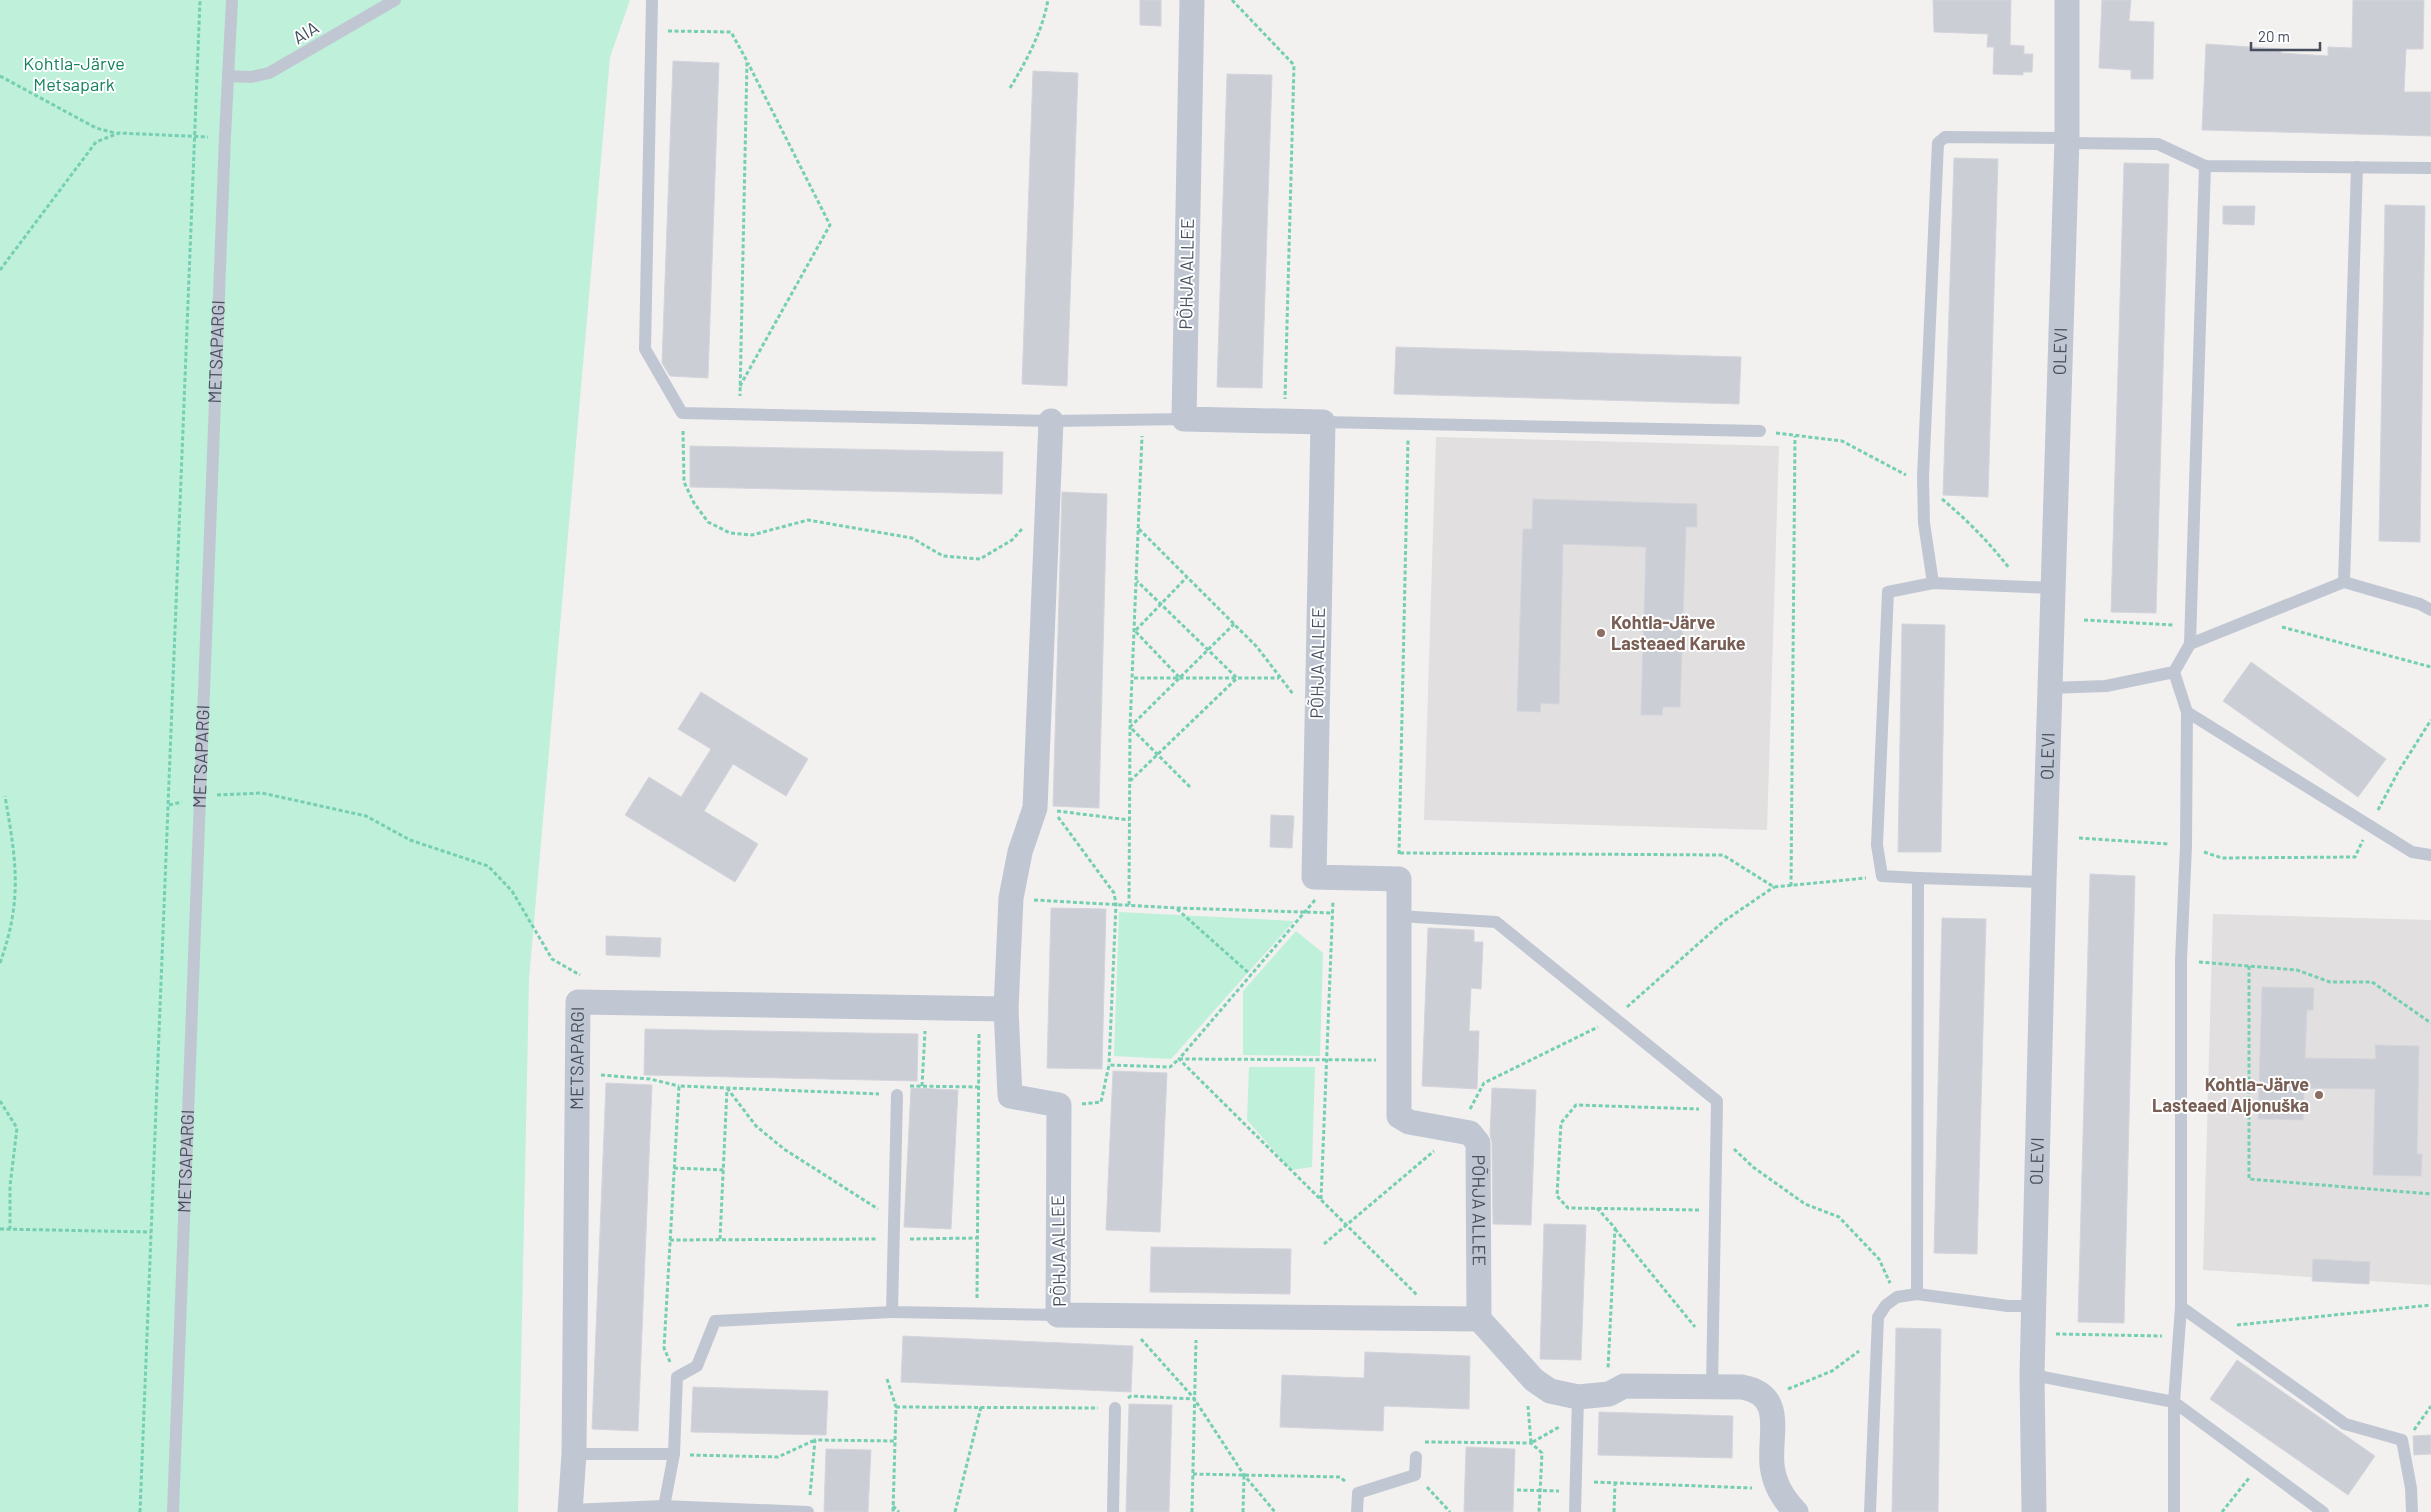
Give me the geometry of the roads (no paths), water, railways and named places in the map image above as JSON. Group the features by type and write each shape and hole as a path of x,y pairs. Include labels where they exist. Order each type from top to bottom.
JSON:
{"street":[{"name":"PÕHJA ALLEE","path":"1184,419 1192,0"},
{"name":"OLEVI","path":"2034,1512 2032,1375 2044,882 2067,141 2068,0"},
{"path":"1184,419 1323,422"},
{"path":"1006,1009 1011,898 1020,852 1035,808 1051,421"},
{"name":"PÕHJA ALLEE","path":"1006,1009 1010,1096 1059,1105 1058,1315 1479,1319 1478,1143 1470,1133 1409,1122 1399,1116 1399,879 1314,877 1323,422"},
{"name":"METSAPARGI","path":"570,1511 574,1454 578,1002 1006,1009"},
{"path":"1479,1319 1534,1380 1578,1407 1624,1386 1753,1389 1766,1397 1773,1413 1772,1465 1778,1488 1795,1511"}],"lane":[{"name":"METSAPARGI","path":"173,1512 225,136 232,0"},
{"name":"AIA","path":"228,76 251,77 269,73 395,0"},
{"path":"652,0 645,349 682,413 1051,421 1184,419"},
{"path":"1933,583 1924,523 1923,477 1938,143 1945,137 2158,144 2205,166 2431,168"},
{"path":"2174,1512 2174,1402 2181,1307 2181,960 2186,846 2187,712 2174,672 2190,644 2205,166"},
{"path":"2344,582 2357,167"},
{"path":"1323,422 1760,431"},
{"path":"2190,644 2344,582 2420,604 2431,610"},
{"path":"2044,882 1882,876 1877,845 1888,592 1933,583 2053,588"},
{"path":"2050,688 2106,686 2174,672"},
{"path":"2187,712 2412,852 2431,855"},
{"path":"1916,1294 1918,878"},
{"path":"1399,916 1496,922 1718,1101 1712,1387"},
{"path":"892,1312 897,1095"},
{"path":"1870,1512 1878,1317 1886,1305 1897,1297 1916,1294 2008,1306 2034,1306"},
{"path":"2181,1307 2344,1424 2402,1440 2411,1488 2412,1512"},
{"path":"663,1509 674,1454 677,1377 697,1366 715,1321 892,1312 1058,1315"},
{"path":"2032,1375 2174,1402 2258,1466 2323,1512"},
{"path":"1575,1512 1578,1407"},
{"path":"1113,1512 1115,1408"},
{"path":"574,1454 674,1454"},
{"path":"1357,1512 1358,1493 1415,1475 1416,1456"},
{"path":"570,1511 663,1509 808,1512"}],"place":[{"name":"Kohtla-Järve Lasteaed Karuke","path":"1601,633"},
{"name":"Kohtla-Järve Lasteaed Aljonuška","path":"2319,1095"}],"park label":[{"name":"Kohtla-Järve Metsapark","path":"74,74"}]}
